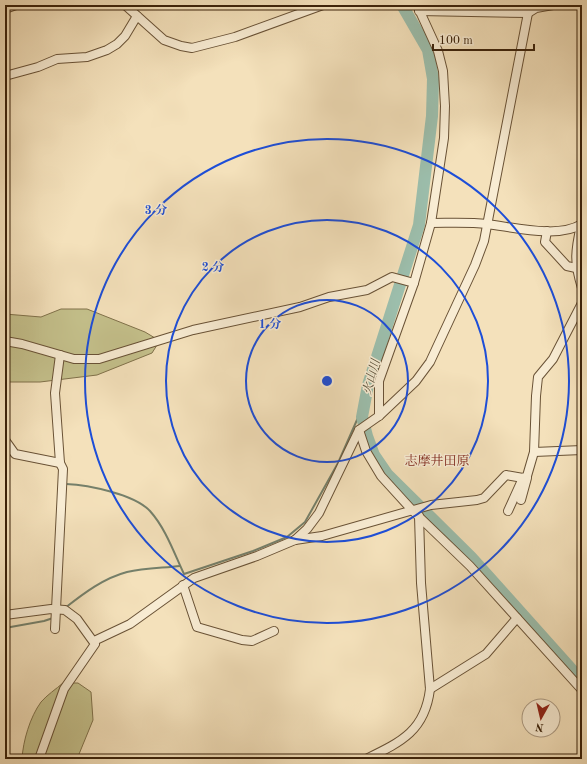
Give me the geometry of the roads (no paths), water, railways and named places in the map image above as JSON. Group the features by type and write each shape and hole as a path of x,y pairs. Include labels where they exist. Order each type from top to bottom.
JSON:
{"street":[{"path":"5,8 16,5"},
{"path":"125,5 164,40 192,48 235,37 323,5"},
{"path":"379,416 379,381 431,223 442,150 445,94 443,71 438,51 418,8 528,9 553,5"},
{"path":"295,540 319,513 359,430 379,416 416,381 430,362 475,265 484,241 486,224 528,9"},
{"path":"5,76 38,67 57,59 87,57 107,50 117,44 125,36 138,16"},
{"path":"431,223 486,224 533,231 547,231 581,225 575,255 576,268 582,288"},
{"path":"547,231 546,242 567,266 576,268"},
{"path":"5,341 33,346 60,355 88,360 114,356 159,340 194,330 300,307 329,296 367,290 392,277 412,282"},
{"path":"508,511 525,477 534,452 538,377 553,359 582,303"},
{"path":"55,629 63,469 60,463 55,401 60,355"},
{"path":"359,430 366,451 381,476 412,510 470,566 582,690"},
{"path":"5,440 15,454 60,463"},
{"path":"534,452 582,450"},
{"path":"94,641 130,624 194,578 257,556 295,540 322,536 431,505 484,498 506,475 525,477"},
{"path":"521,500 525,477"},
{"path":"366,759 395,746 412,731 423,716 428,702 430,689 421,582 419,516"},
{"path":"184,585 197,627 242,640 252,641 274,631"},
{"path":"5,615 56,609 70,613 95,644 64,689 39,759"},
{"path":"430,689 486,654 518,618"}],"waterway":[{"name":"火山川","path":"402,5 428,50 433,79 432,116 419,225 368,385 362,417 367,436 374,455 387,474 471,557 582,681"},
{"path":"66,484 98,488 122,495 143,505 161,525 184,574 253,551 287,537 305,522 338,463 364,404"},
{"path":"65,608 79,597 110,578 127,572 180,566"},
{"path":"5,628 53,618"}],"district":[{"name":"志摩井田原","path":"437,460"}]}
